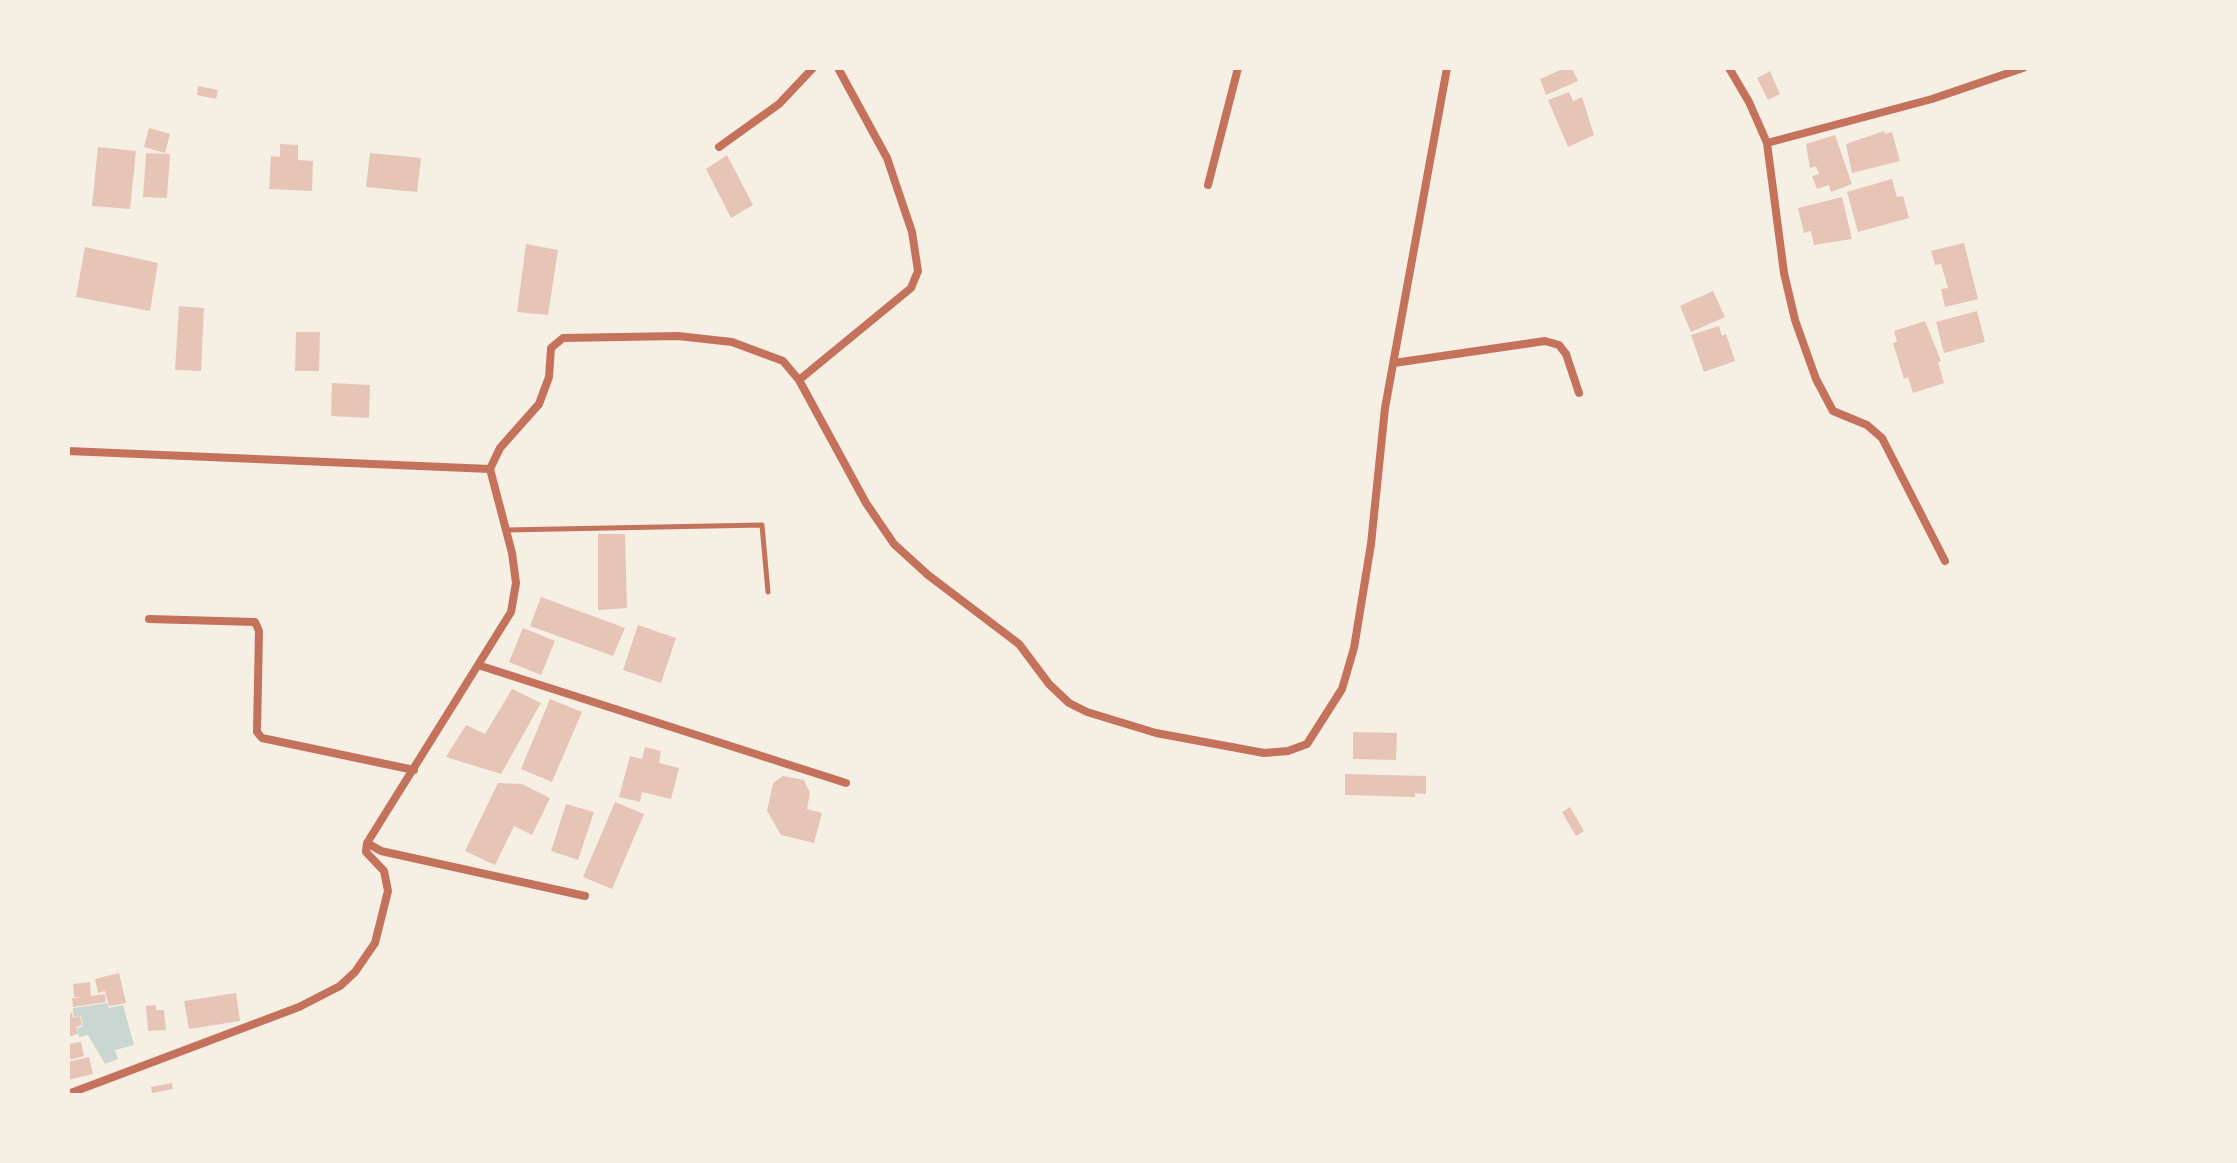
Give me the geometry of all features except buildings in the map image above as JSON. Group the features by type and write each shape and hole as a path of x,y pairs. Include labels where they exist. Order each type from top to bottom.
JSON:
{"street":[{"path":"719,147 779,104 813,68"},
{"path":"799,380 911,288 918,271 912,232 887,158 863,107 838,68"},
{"path":"1208,185 1238,68"},
{"path":"68,1094 299,1007 340,986 355,972 375,943 388,891 384,871 366,852 367,843 481,666 515,598 512,553 490,469 500,448 539,404 549,377 551,348 563,338 648,334 732,342 783,361 799,380 866,503 894,544 1019,644 1049,684 1069,703 1087,712 1156,733 1264,753 1288,751 1307,744 1342,689 1354,648 1368,559 1385,408 1447,68"},
{"path":"1729,68 1749,102 1767,143 1784,273 1795,320 1816,379 1833,411 1867,425 1882,438 1945,561"},
{"path":"1767,143 1932,99 2023,68"},
{"path":"1394,363 1545,341 1559,345 1566,354 1579,393"},
{"path":"68,451 490,469"},
{"path":"149,619 255,622 259,631 257,732 262,738 414,770"},
{"path":"481,666 846,783"},
{"path":"367,843 381,851 585,896"}],"lane":[{"path":"506,530 762,525 768,592"}],"shaded area":[{"path":"107,1003 109,1008 123,1005 134,1045 115,1050 118,1059 105,1064 88,1035 79,1037 77,1028 83,1026 81,1016 74,1017 73,1008"}]}
